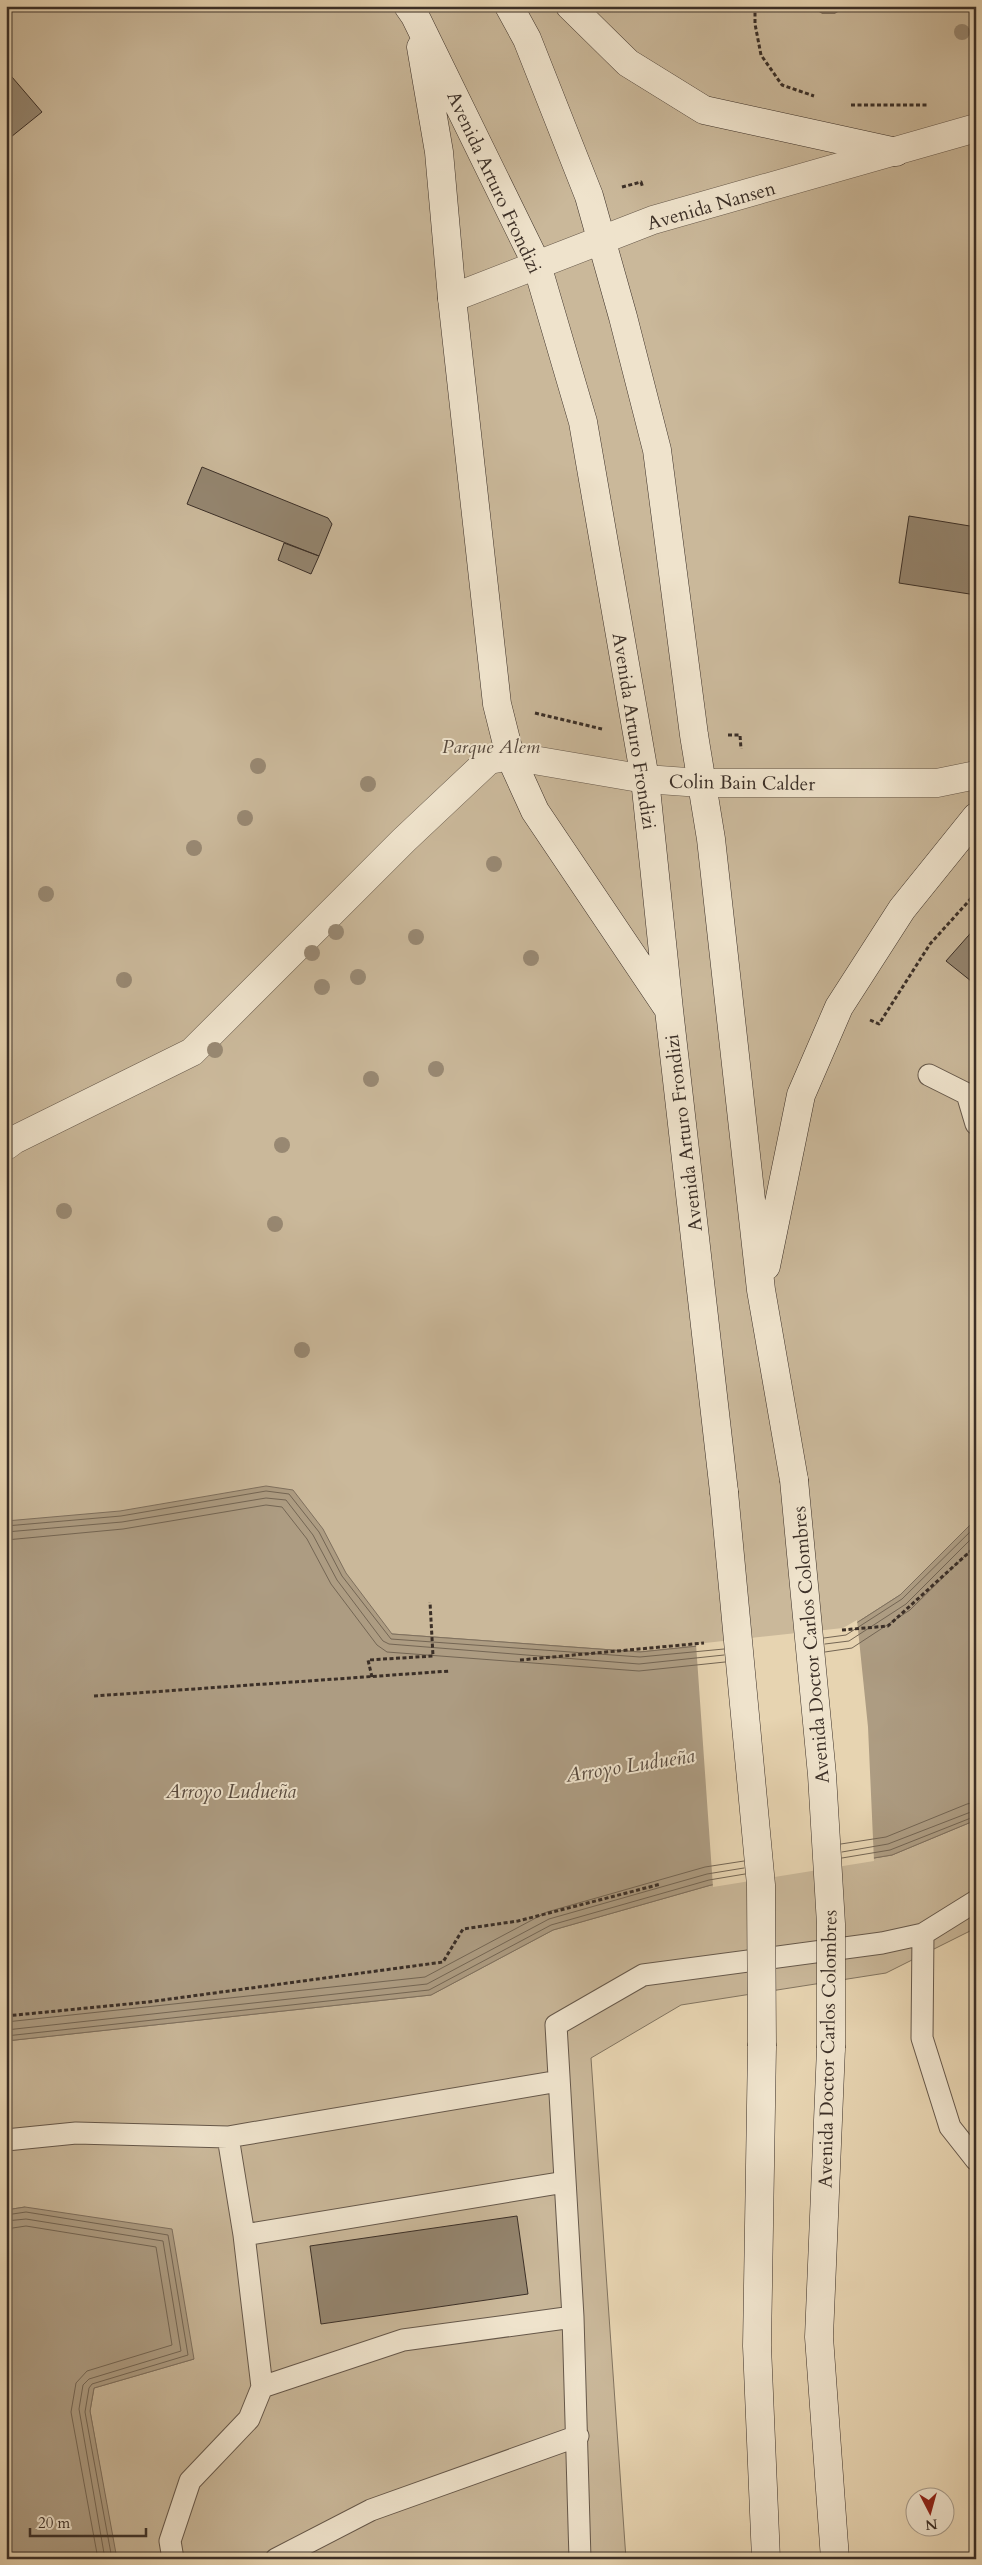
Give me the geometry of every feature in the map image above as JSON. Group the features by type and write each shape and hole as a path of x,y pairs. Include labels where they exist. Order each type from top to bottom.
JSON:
{"main road":[{"path":"509,6 527,39 589,196 603,241 657,450 711,840 761,1290"},
{"path":"570,6 628,64 704,110 896,152"},
{"path":"412,11 439,152 452,298 497,704 510,756 535,811 669,1010"},
{"name":"Avenida Arturo Frondizi","path":"412,11 537,265 583,422 646,779 669,1010 724,1492 761,1885 762,2046 757,2346 766,2559"},
{"name":"Avenida Nansen","path":"452,298 653,220 976,128"},
{"path":"6,1146 14,1140 192,1052 404,840 489,760 510,756"},
{"name":"Colin Bain Calder","path":"510,756 646,779 702,783 937,783 976,775"},
{"path":"761,1290 801,1095 839,1008 902,909 976,817"},
{"name":"Avenida Doctor Carlos Colombres","path":"761,1290 794,1480 822,1775 831,1924 831,2048 819,2337 836,2559"}],"lane":[{"path":"929,1075 972,1092 976,1124"},
{"path":"580,2559 578,2436 573,2317 556,2025 643,1975 882,1943 923,1934 976,1901"},
{"path":"923,1934 922,2038 950,2127 976,2160"},
{"path":"6,2140 76,2133 228,2137 559,2081"},
{"path":"174,2559 170,2541 190,2481 249,2419 262,2387 244,2235 228,2137"},
{"path":"244,2235 565,2182"},
{"path":"262,2387 403,2340 573,2317"},
{"path":"276,2559 371,2510 578,2436"}],"path":[{"path":"755,6 761,55 782,85 819,98"},
{"path":"847,105 937,105"},
{"path":"879,1024 930,944 976,893"},
{"path":"372,1677 368,1660 433,1656 430,1602"},
{"path":"94,1696 450,1671"},
{"path":"6,2016 148,2002 444,1962 463,1929 518,1921 661,1884"}],"green space":[{"name":"Parque Alem","path":"6,6 976,6 976,1519 900,1595 844,1631 640,1652 392,1634 6,1697"},
{"path":"976,1820 976,1927 970,1931 886,1973 681,2005 591,2058 626,2559 116,2559 90,2411 94,2388 194,2359 25,2207 6,2210 6,2041 431,1995 553,1930 711,1885 892,1855"}],"water":[{"name":"Arroyo Ludueña","path":"266,1486 293,1490 323,1529 346,1573 392,1634 640,1652 844,1631 900,1595 976,1519 976,1820 892,1855 711,1885 553,1930 431,1995 6,2041 6,1521 120,1511"},
{"path":"25,2207 172,2229 194,2359 94,2388 90,2411 117,2559 6,2559 6,2210"}],"pier":[{"path":"857,1620 868,1727 874,1861 713,1887 696,1644 843,1628"}],"building":[{"path":"808,6 849,6 835,13 822,13"},
{"path":"6,70 42,112 6,141"},
{"path":"202,467 328,518 332,524 319,556 187,504"},
{"path":"909,516 976,527 976,595 899,583"},
{"path":"284,543 319,556 311,574 278,560"},
{"path":"976,927 976,985 946,961"},
{"path":"517,2216 528,2294 321,2324 310,2246"}]}
